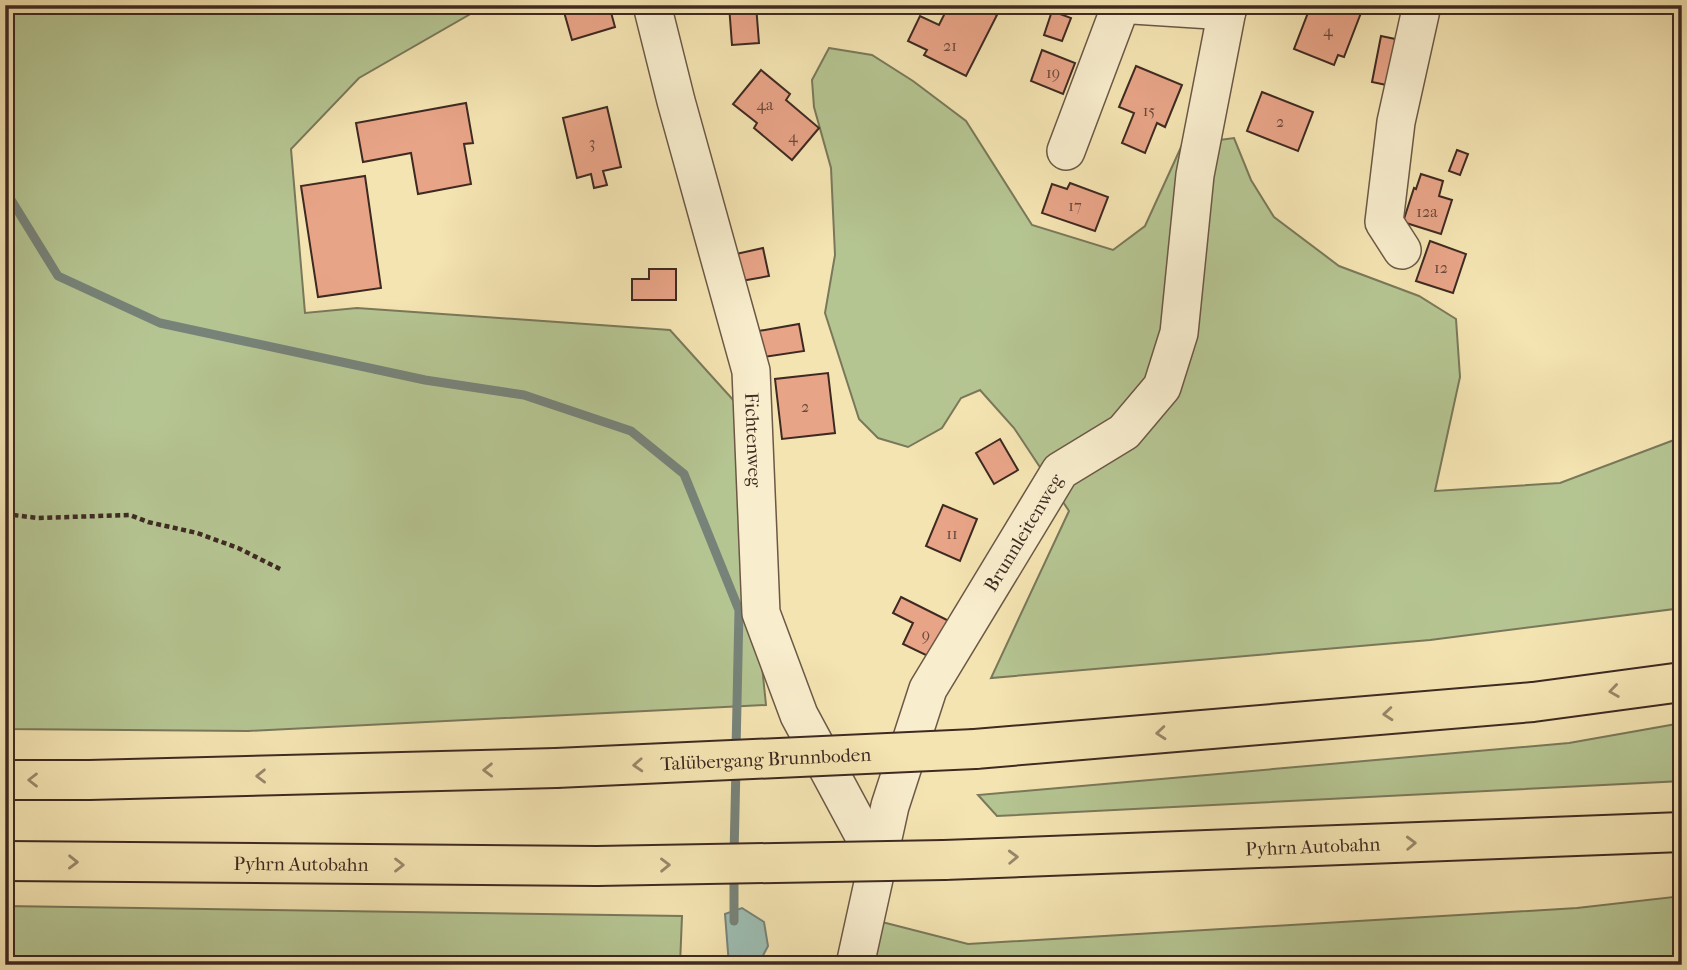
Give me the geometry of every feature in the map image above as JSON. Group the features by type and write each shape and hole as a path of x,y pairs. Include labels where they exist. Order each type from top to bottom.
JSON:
{"highway":[{"name":"Talübergang Brunnboden","path":"5,780 556,768 975,749 1533,702 1682,682"},
{"name":"Pyhrn Autobahn","path":"5,861 597,866 944,860 1682,832"}],"street":[{"name":"Fichtenweg","path":"652,5 751,371 761,613 799,715 877,860"},
{"path":"1066,151 1121,5"},
{"path":"1133,5 1228,8"},
{"path":"1402,250 1384,222 1396,122 1422,5"},
{"name":"Brunnleitenweg","path":"855,965 890,806 928,689 1060,471 1124,432 1162,387 1179,332 1195,175 1228,8"}],"path":[{"path":"5,514 38,518 130,515 197,533 238,548 282,570"}],"green space":[{"path":"5,5 486,5 359,78 291,149 305,313 357,308 670,330 735,402 766,705 248,731 5,729"},
{"path":"829,48 872,55 913,81 966,121 1032,225 1113,250 1145,226 1182,145 1234,138 1251,180 1274,217 1339,266 1419,296 1456,319 1460,377 1435,491 1560,483 1682,437 1682,608 1430,640 991,678 1069,511 1014,428 980,390 961,398 942,428 908,447 878,438 859,419 825,313 835,255 831,168 814,107 812,80"},
{"path":"1682,723 1682,781 997,816 978,795 1569,743"},
{"path":"1682,896 1682,965 873,965 882,922 968,944 1577,908"},
{"path":"5,906 682,916 680,965 5,965"}],"water":[{"path":"742,908 764,922 768,946 758,965 729,965 725,914"}],"building":[{"path":"562,5 609,5 615,27 572,40"},
{"path":"677,5 700,5 701,10 678,13"},
{"path":"729,5 756,5 759,43 732,45"},
{"path":"949,5 977,5 997,15 966,76 924,55 927,50 908,41 920,16 939,25"},
{"path":"1296,5 1364,5 1344,57 1338,55 1334,65 1294,49 1309,10"},
{"path":"1052,11 1071,18 1062,41 1044,35"},
{"path":"1381,36 1405,41 1396,87 1372,82"},
{"path":"1042,50 1075,63 1063,94 1031,81"},
{"path":"1136,66 1182,85 1165,127 1157,123 1145,153 1122,143 1134,113 1119,107"},
{"path":"761,70 790,94 786,100 819,128 792,160 754,128 757,123 733,104"},
{"path":"1262,92 1313,112 1298,151 1247,131"},
{"path":"466,103 473,143 464,144 471,184 418,194 411,153 363,162 356,123"},
{"path":"607,107 621,167 603,171 607,185 594,188 591,174 577,178 563,118"},
{"path":"1457,150 1468,154 1460,175 1449,171"},
{"path":"1421,174 1443,181 1439,196 1452,200 1441,234 1403,222"},
{"path":"365,176 381,288 318,297 301,186"},
{"path":"1070,183 1108,197 1095,231 1042,213 1052,184 1067,189"},
{"path":"1430,241 1466,254 1453,293 1416,281"},
{"path":"763,248 769,276 741,281 736,254"},
{"path":"649,269 676,269 676,300 632,300 632,279 649,279"},
{"path":"799,324 804,351 757,358 753,332"},
{"path":"828,373 835,433 782,439 775,379"},
{"path":"1000,439 1018,470 994,484 976,453"},
{"path":"943,505 977,519 960,561 926,546"},
{"path":"901,597 949,621 932,658 903,644 913,623 893,613"}],"waterway":[{"path":"5,190 58,276 160,323 425,380 524,395 631,431 684,474 739,610 736,750"},
{"path":"734,855 736,767"},
{"path":"734,872 734,921"}]}
